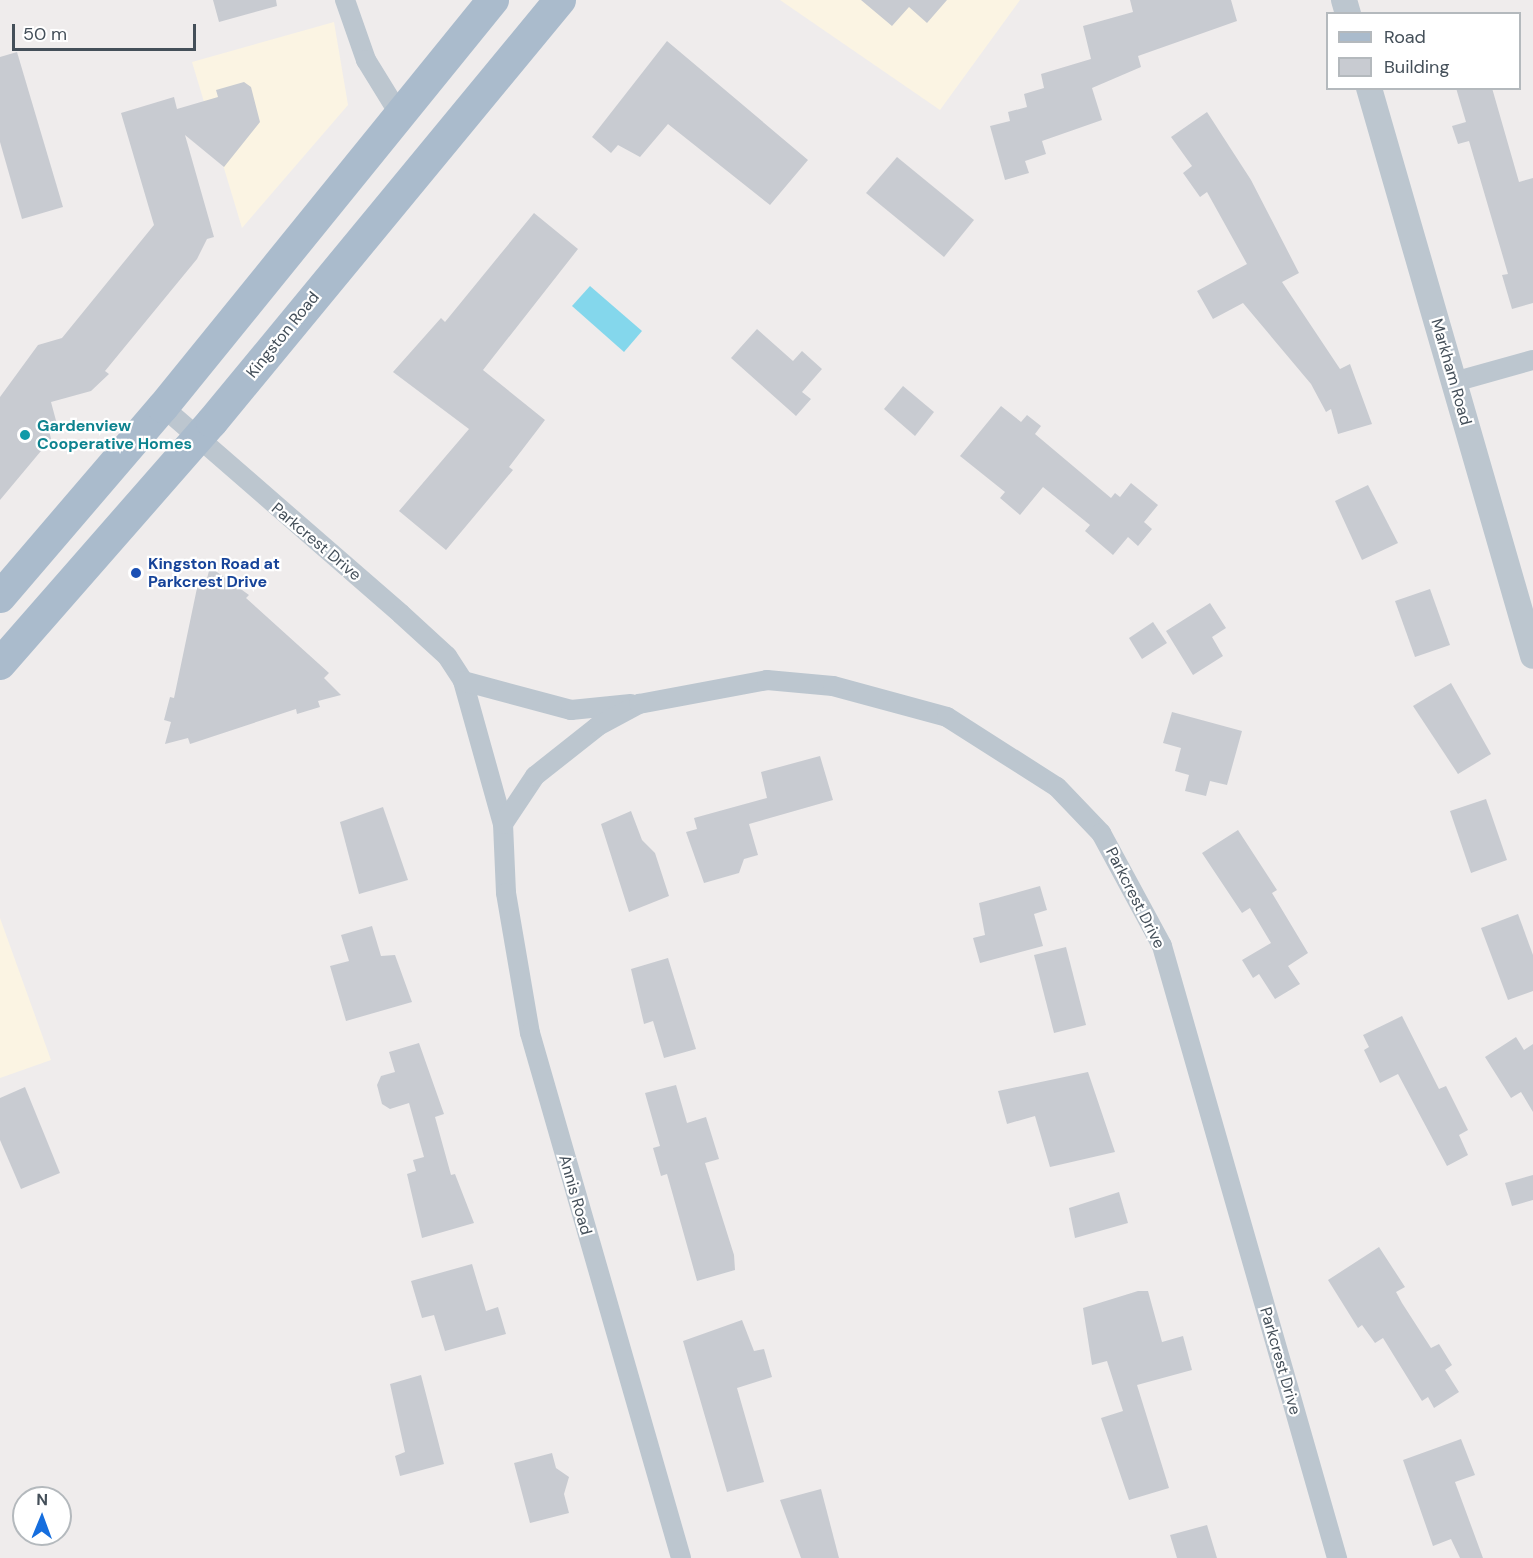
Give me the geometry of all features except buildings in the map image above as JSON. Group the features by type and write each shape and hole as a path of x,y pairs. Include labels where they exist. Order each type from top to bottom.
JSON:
{"main road":[{"path":"0,597 163,407 401,117 493,0"},
{"name":"Kingston Road","path":"0,664 104,541 197,439 560,0"},
{"path":"85,497 97,510 104,541"}],"street":[{"path":"345,0 366,60 401,117"},
{"name":"Markham Road","path":"1370,90 1533,656"},
{"path":"1454,382 1533,360"},
{"name":"Parkcrest Drive","path":"163,407 447,656 464,681 503,824"},
{"name":"Parkcrest Drive","path":"464,681 571,710 639,704 767,680 811,682 898,700 989,740 1057,787 1101,833 1162,946 1337,1558"},
{"name":"Parkcrest Drive","path":"503,824 543,769 598,726 639,704"},
{"name":"Annis Road","path":"503,824 506,894 530,1033 681,1558"}],"shaded area":[{"path":"780,0 1020,0 940,110"},
{"path":"334,22 348,105 242,228 192,62"},
{"path":"0,918 51,1060 0,1078"}],"water":[{"path":"590,286 642,331 624,352 572,306"}],"place":[{"name":"Gardenview Cooperative Homes","path":"25,435"},
{"name":"Kingston Road at Parkcrest Drive","path":"136,573"}]}
